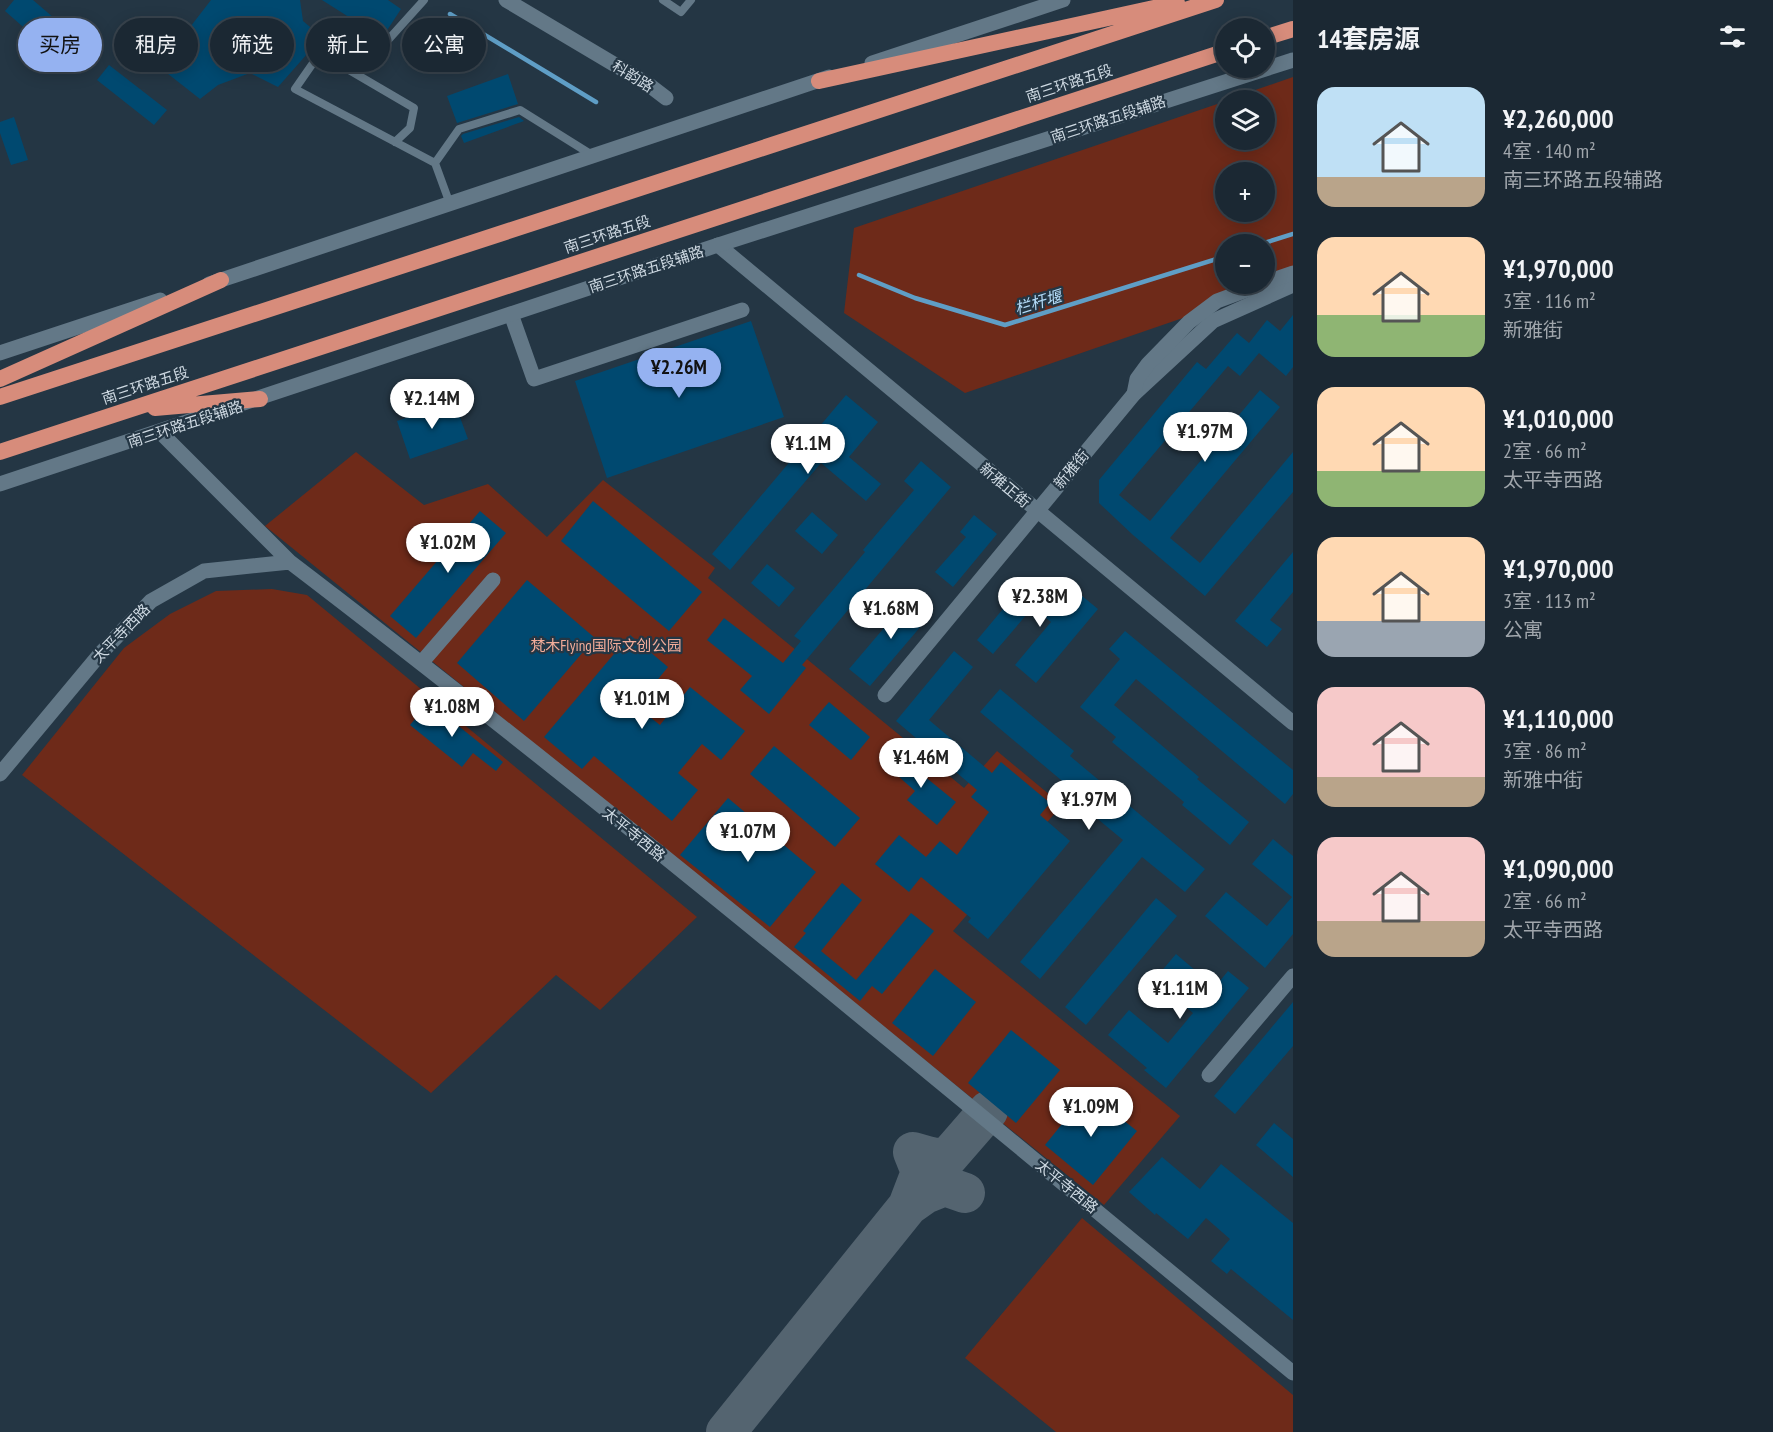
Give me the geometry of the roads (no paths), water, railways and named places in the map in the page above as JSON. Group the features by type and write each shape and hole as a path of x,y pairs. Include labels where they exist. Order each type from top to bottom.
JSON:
{"highway":[{"path":"819,81 1190,0"},
{"path":"0,397 1216,0"},
{"path":"1275,34 1293,28"},
{"name":"南三环路五段","path":"0,452 1215,55"},
{"path":"0,379 222,280"},
{"path":"127,410 260,399"}],"street":[{"name":"科韵路","path":"506,0 649,85 666,98"},
{"path":"0,353 1063,0"},
{"name":"南三环路五段辅路","path":"0,484 718,245 1293,60"},
{"name":"新雅正街","path":"718,245 1293,723"},
{"path":"1275,279 1293,273"},
{"name":"新雅街","path":"885,695 1134,394 1213,321 1293,285"},
{"path":"1134,394 1137,379 1148,364 1190,322 1217,301 1235,294"},
{"path":"511,314 534,379 742,310"},
{"path":"160,432 290,562"},
{"name":"太平寺西路","path":"0,774 99,654 151,601 204,571 290,562 422,662 861,1017 1293,1373"},
{"path":"422,662 493,580"},
{"path":"1209,1075 1293,976"}],"lane":[{"path":"390,38 424,0"},
{"path":"663,0 681,12 691,0"},
{"path":"306,72 295,88 435,163 450,204"},
{"path":"354,72 414,108 411,128 395,142"},
{"path":"435,163 459,129 520,110 593,156"}],"waterway":[{"name":"栏杆堰","path":"450,14 596,102"},
{"name":"栏杆堰","path":"1275,240 1293,234"},
{"name":"栏杆堰","path":"859,275 915,298 1005,325 1215,259"}],"park label":[{"name":"梵木Flying国际文创公园","path":"606,645"}]}
